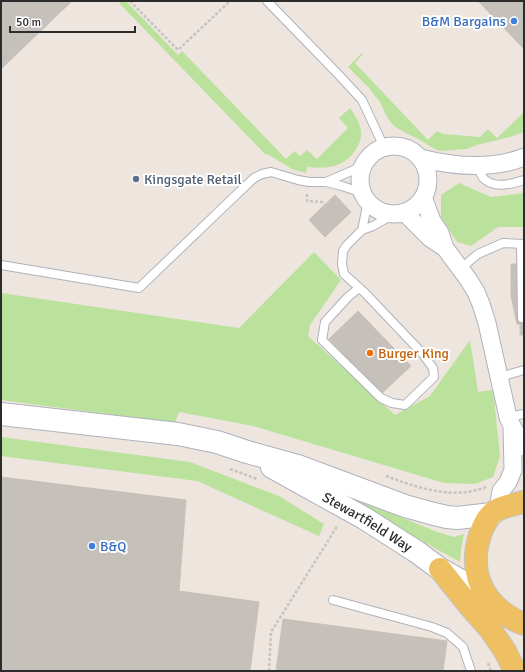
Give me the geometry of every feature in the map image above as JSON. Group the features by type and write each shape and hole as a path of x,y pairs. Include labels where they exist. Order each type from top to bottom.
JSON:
{"main road":[{"path":"521,626 499,610 486,595 479,582 476,566 476,551 482,530 495,511 524,502"},
{"path":"440,569 490,629 505,651 515,671"}],"street":[{"path":"445,248 440,232 432,221 425,194 428,174 425,165 420,158 412,151 403,147 384,147 371,154 361,172 360,186 365,197 375,208 384,212 399,213 413,208 425,194 436,181 444,175 469,165"},
{"path":"420,158 437,162 469,165 501,163 524,157"},
{"path":"399,213 445,248 476,292 488,323 500,377 524,447"},
{"name":"Stewartfield Way","path":"1,414 178,434 217,442 298,466 405,506 447,518 457,518 495,511"},
{"path":"495,511 501,491 508,482 513,470 515,419"},
{"name":"Stewartfield Way","path":"247,452 364,518 417,552 440,569 486,595"}],"lane":[{"path":"267,1 362,100 384,147"},
{"path":"469,165 494,185 509,185 524,180"},
{"path":"326,182 363,166"},
{"path":"1,266 140,288 254,178 271,172 282,174 298,180 309,182 326,182 342,186 365,197 362,230"},
{"path":"359,288 348,297 325,322 322,340 381,398 392,403 405,405 434,377 433,368 422,353 359,288 344,274 342,264 343,251 362,230 399,213"},
{"path":"460,268 478,254 503,243 522,244 522,318 524,318"},
{"path":"500,377 524,370"},
{"path":"332,600 432,627 447,633 463,647 471,671"}],"path":[{"path":"1,66 68,1"},
{"path":"130,1 178,50 230,1"},
{"path":"307,193 307,201 322,202 325,205"},
{"path":"226,467 262,481"},
{"path":"269,671 270,632 339,524"}],"green space":[{"path":"126,1 178,55 182,51 286,159 295,151 300,156 307,150 317,159 348,128 339,118 350,108 361,129 360,139 355,151 350,157 340,164 321,168 307,167 306,173 292,169 265,154 119,3"},
{"path":"362,53 363,54 355,63 428,140 437,131 443,134 480,137 488,129 497,138 524,112 524,127 522,128 524,132 467,149 440,151 435,149 394,126 387,117 380,102 368,87 348,67"},
{"path":"459,183 491,197 524,193 524,227 498,227 471,246 457,242 441,217 441,195"},
{"path":"314,252 341,280 310,325 308,336 395,415 430,396 470,340 478,392 493,390 500,456 493,477 475,484 444,483 253,426 179,412 175,423 1,400 1,293 239,328"},
{"path":"1,437 190,462 279,496 324,524 319,536 197,481 1,456"},
{"path":"362,501 437,532 454,537 464,534 460,562 359,506"}],"building":[{"path":"1,1 42,1 1,40"},
{"path":"42,1 72,1 1,69 1,40"},
{"path":"478,1 485,1 524,41 524,49"},
{"name":"B&M Bargains","path":"485,1 524,1 524,41"},
{"path":"335,195 351,212 325,237 309,220"},
{"path":"511,264 524,264 524,335 520,335 520,324 517,324 511,296"},
{"name":"Burger King","path":"358,311 411,366 381,394 329,339"},
{"name":"B&Q","path":"1,477 186,500 179,591 259,602 250,671 1,671"},
{"path":"283,619 447,641 443,671 276,671"}],"place":[{"name":"B&M Bargains","path":"514,21"},
{"name":"Kingsgate Retail","path":"136,179"},
{"name":"Burger King","path":"370,353"},
{"name":"B&Q","path":"92,546"}]}
